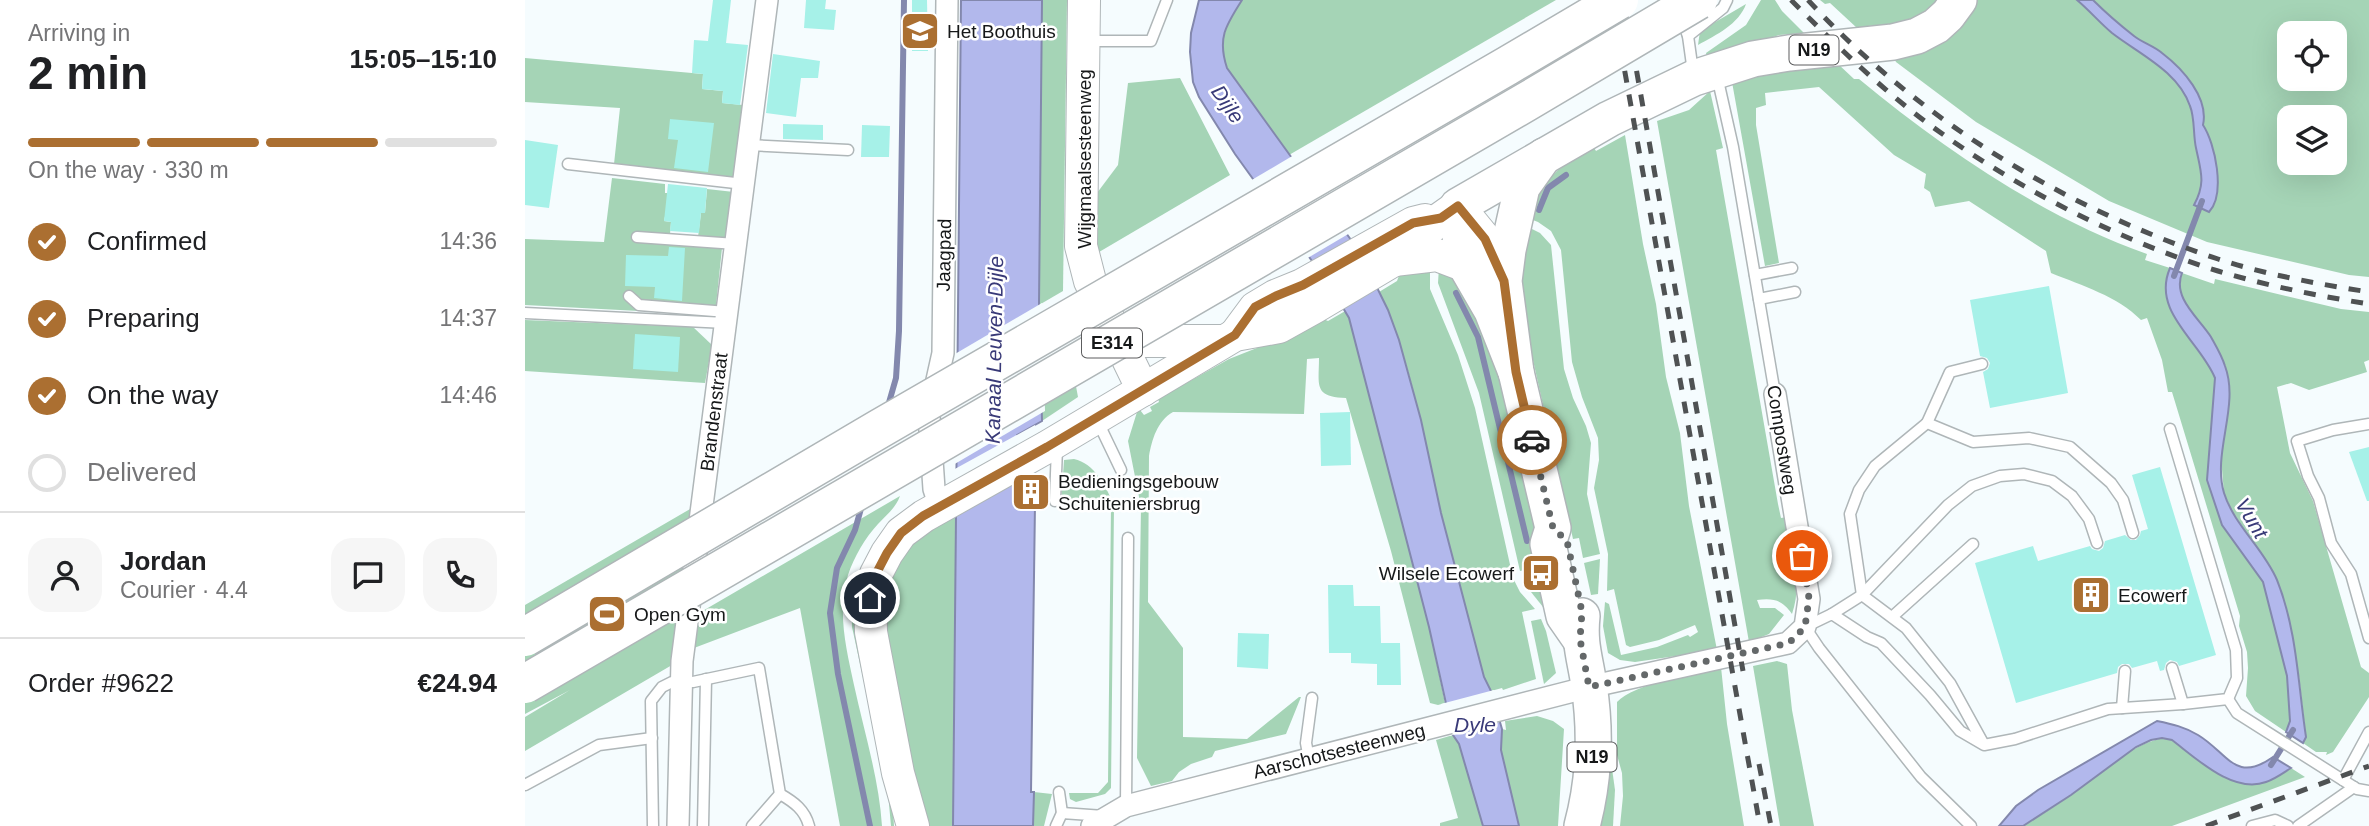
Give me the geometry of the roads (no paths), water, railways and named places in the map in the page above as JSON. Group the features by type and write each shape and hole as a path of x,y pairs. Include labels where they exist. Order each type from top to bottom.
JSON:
{"highway":[{"name":"E314","path":"525,637 1619,0"},
{"name":"E314","path":"525,684 1502,116 1693,18"}],"main road":[{"name":"N19","path":"1516,372 1492,311 1466,266 1460,236 1450,212 1545,154 1661,93 1705,74 1752,60 1789,53 1893,42 1917,36 1936,26 1959,0"},
{"name":"N19","path":"1545,154 1523,187 1508,250 1504,281 1516,372 1553,528 1567,541 1582,612 1580,639 1589,687 1592,730 1591,773 1582,826"}],"street":[{"name":"Brandenstraat","path":"678,826 682,661 767,0"},
{"name":"Jaagpad","path":"945,504 934,489 929,416 943,353 947,0"},
{"name":"Wijgmaalsesteenweg","path":"1084,0 1081,246 1090,281 1143,390"},
{"path":"1115,334 1134,341 1229,338 1279,327 1309,296 1450,212"},
{"name":"N19","path":"1450,212 1485,239 1504,281"},
{"path":"1389,249 1437,255 1466,266"},
{"path":"913,826 898,773 871,632 870,598 876,574 901,533 923,516 1052,444 1229,338"},
{"name":"Compostweg","path":"1775,394 1809,598 1805,627"},
{"path":"1589,687 1789,643 1805,627"},
{"name":"Aarschotsesteenweg","path":"1101,823 1126,806 1589,687"},
{"path":"898,773 901,826"}],"lane":[{"path":"1083,41 1151,41 1167,0"},
{"name":"Compostweg","path":"1674,0 1693,18 1705,74 1731,137 1775,394"},
{"path":"1693,18 1723,8 1727,0"},
{"path":"749,145 848,150"},
{"path":"568,164 744,184"},
{"path":"637,237 736,244"},
{"path":"1755,275 1792,268"},
{"path":"1759,299 1795,292"},
{"path":"629,296 639,305 727,318"},
{"path":"525,313 727,318"},
{"path":"1982,364 1949,372 1927,423 1875,466 1859,490 1850,514 1862,595 1906,628 1950,682 1984,745"},
{"path":"1096,417 1121,470"},
{"path":"1927,423 1973,442 2029,439 2070,447 2111,484 2123,500 2133,533"},
{"path":"2369,424 2333,430 2297,441 2319,498 2331,543 2351,574 2369,638"},
{"path":"2169,429 2236,650 2238,678 2230,701 2237,713 2354,787 2369,791"},
{"path":"1052,444 1055,501"},
{"path":"1971,826 1921,777 1819,649 1805,627 1862,595 1948,505 1972,486 2000,476 2024,474 2052,481 2072,496 2089,519 2097,543"},
{"path":"1126,806 1128,538"},
{"path":"1892,617 1973,544"},
{"path":"1832,614 1881,643 1960,731 1984,745 2015,739 2108,709 2230,701"},
{"path":"653,826 651,701 662,687 672,682 706,679 759,668 780,794 795,803 807,816 810,826"},
{"path":"2172,668 2183,704"},
{"path":"2122,708 2125,671"},
{"path":"703,826 706,679"},
{"path":"1309,759 1306,743 1312,698"},
{"path":"2343,780 2369,733"},
{"path":"525,785 599,745 652,738"},
{"path":"2298,826 2354,787"},
{"path":"1056,826 1062,813 1059,792"},
{"path":"751,826 780,794"},
{"path":"1062,813 1101,823"},
{"path":"2252,826 2255,823 2275,820 2288,826"}],"water":[{"name":"Kanaal Leuven-Dijle","path":"961,0 1042,0 1039,305 1042,421 1017,435 1015,503 1035,504 1031,792 1034,792 1033,826 953,826"},
{"name":"Dyle","path":"1199,0 1242,0 1231,17 1223,40 1227,68 1359,251 1388,310 1421,420 1441,513 1484,677 1502,729 1501,750 1519,826 1483,826 1459,744 1453,735 1429,627 1349,318 1330,286 1235,154 1199,97 1193,82 1191,33"},
{"path":"2077,0 2093,0 2134,36 2170,60 2193,85 2202,105 2203,125 2217,168 2217,193 2209,212 2194,205 2200,190 2201,177 2193,116 2184,94 2177,83 2157,64 2112,33"},
{"path":"2170,268 2182,273 2180,282 2184,299 2211,337 2225,366 2229,397 2221,461 2224,493 2235,516 2265,558 2284,599 2296,657 2306,737 2303,743 2286,732 2290,721 2287,676 2263,582 2222,525 2207,480 2215,378 2172,312 2167,299 2166,284"},
{"path":"2157,721 2193,732 2240,767 2260,765 2273,757 2291,768 2266,782 2241,783 2216,773 2172,740 2151,740 2136,747 2023,826 1999,826 2016,806 2038,790"}],"waterway":[{"path":"888,406 896,378 899,331 904,0"},
{"path":"1539,210 1548,188 1566,175"},
{"name":"Vunt","path":"2174,276 2202,201"},
{"path":"1456,293 1478,337 1527,541"},
{"path":"862,505 855,530 837,568 830,613 838,674 870,826"},
{"name":"Vunt","path":"2271,765 2293,730"}],"railway":[{"path":"1612,0 1760,826"},
{"path":"1624,0 1743,671"},
{"path":"1791,0 1911,111 1996,170 2068,210 2143,244 2218,271 2293,290 2369,304"},
{"path":"1808,0 1897,84 1946,121 2050,186 2105,214 2218,259 2274,274 2369,292"},
{"path":"1759,764 1771,826"},
{"path":"2206,826 2369,766"}],"place":[{"name":"Het Boothuis","path":"920,31"},
{"name":"Bedieningsgebouw Schuiteniersbrug","path":"1031,492"},
{"name":"Wilsele Ecowerf","path":"1541,573"},
{"name":"Ecowerf","path":"2091,595"},
{"name":"Open Gym","path":"607,614"}],"water label":[{"name":"Dijle","path":"1228,104"}]}
